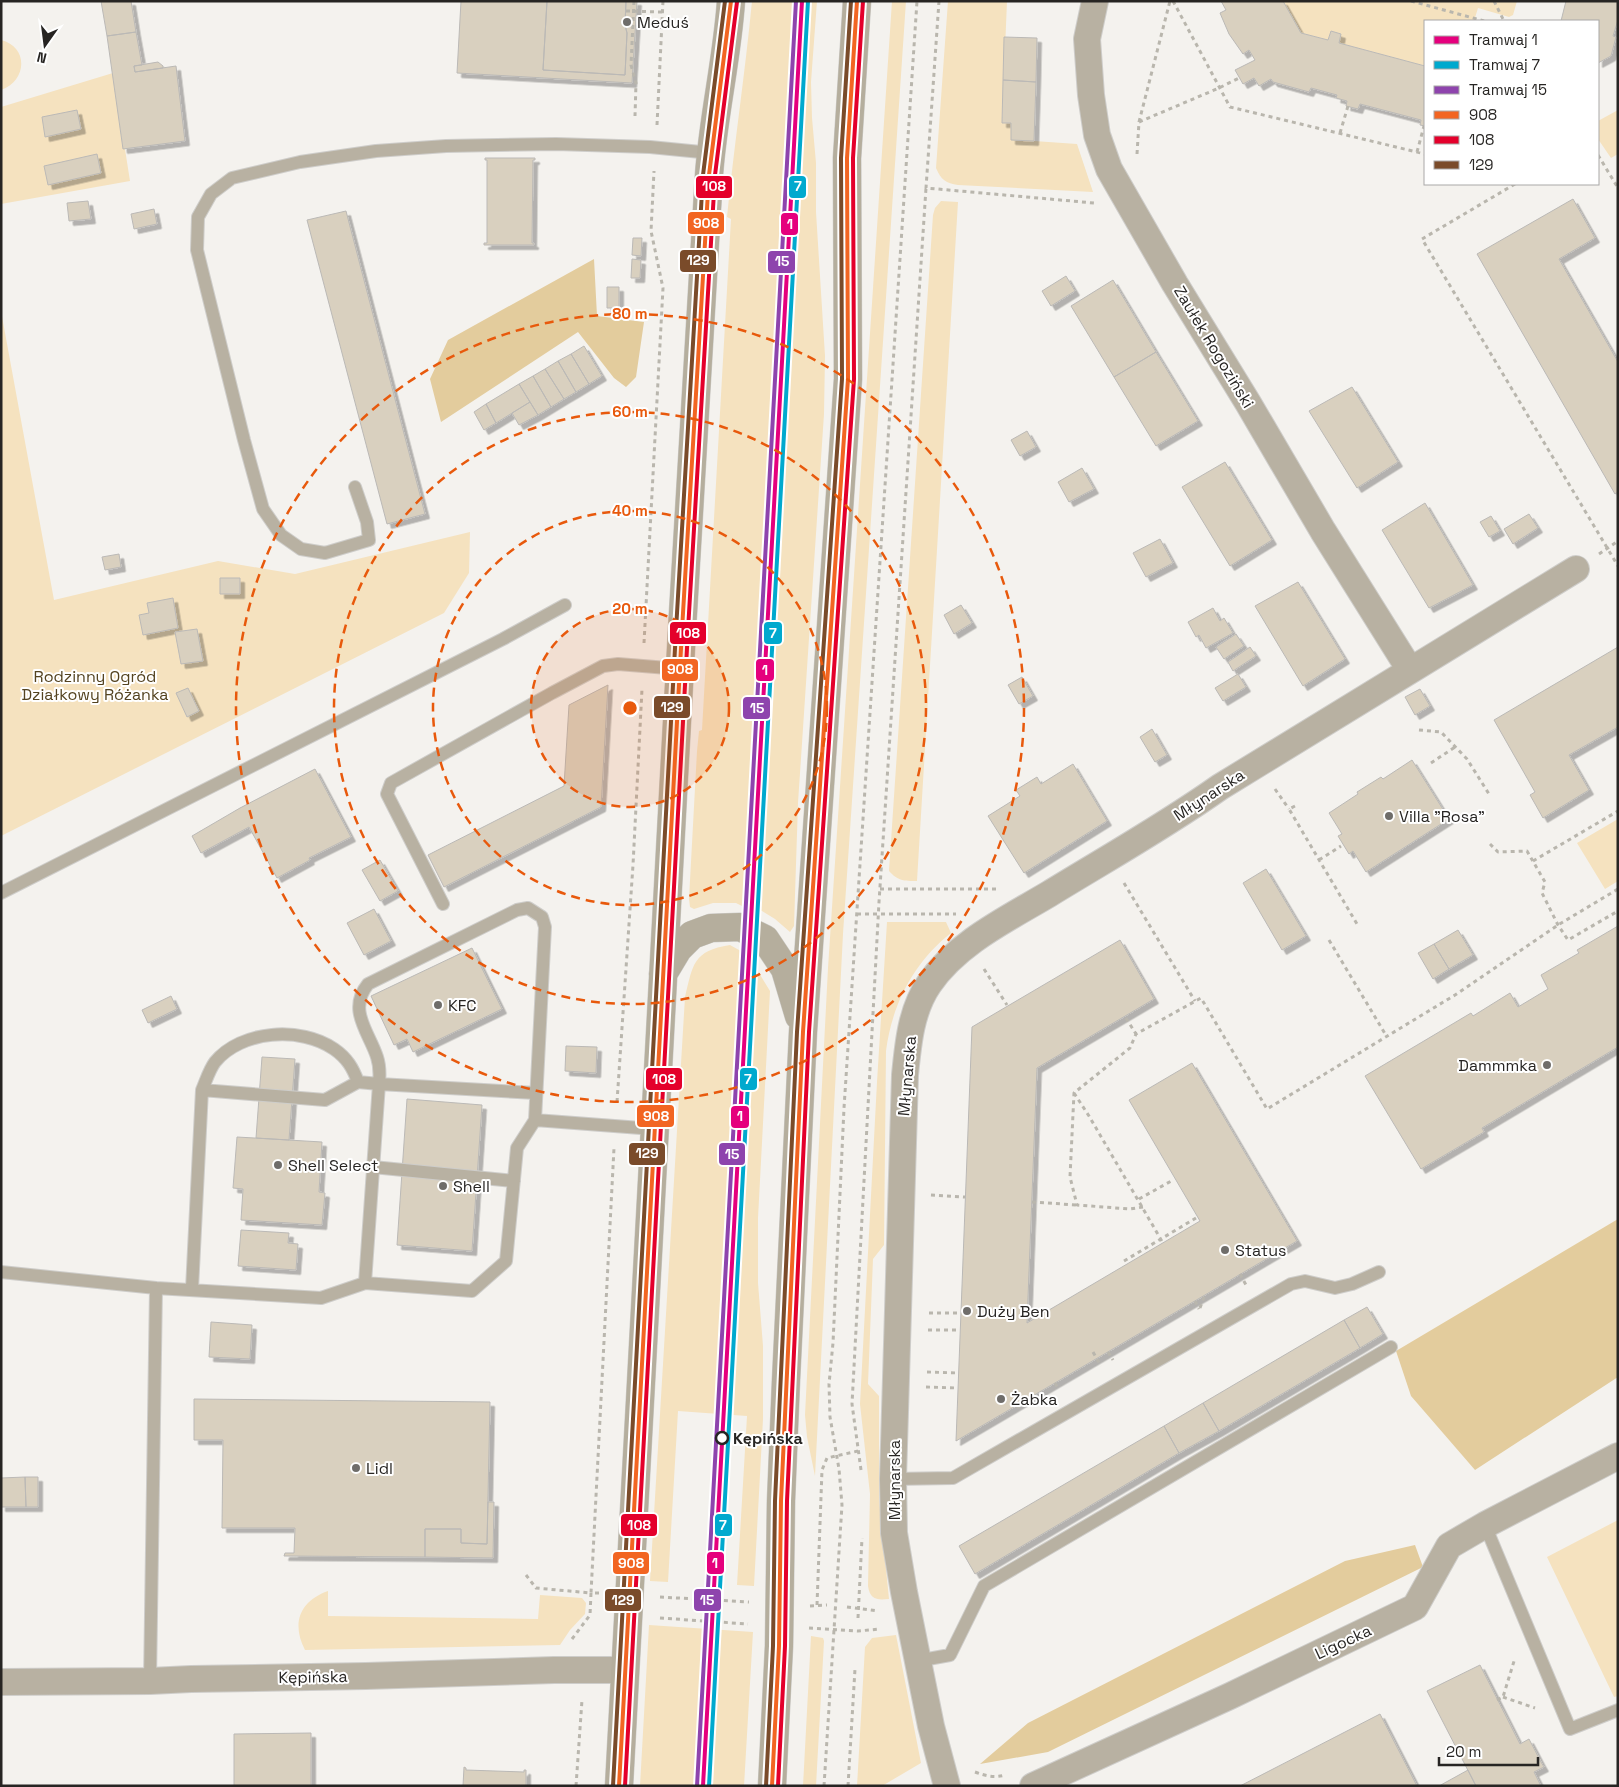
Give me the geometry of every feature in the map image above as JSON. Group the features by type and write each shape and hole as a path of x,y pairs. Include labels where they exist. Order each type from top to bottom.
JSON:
{"main road":[{"path":"619,1786 654,1129 710,153 731,1"},
{"path":"772,1786 779,1646 781,1501 803,1032 812,926 848,379 847,158 858,1"},
{"path":"663,974 678,949 692,935 711,928 740,927 765,939 785,968 803,1032"}],"street":[{"name":"Zaułek Rogoziński","path":"1095,1 1087,39 1091,96 1097,135 1109,169 1175,284 1323,531 1410,670"},
{"name":"Młynarska","path":"947,1786 931,1726 917,1661 894,1533 893,1479 905,1075 908,1046 920,1000 942,968 958,953 997,925 1186,811 1410,670 1576,569"},
{"name":"Ligocka","path":"1032,1786 1230,1696 1415,1607 1449,1546 1485,1525 1618,1456"},
{"name":"Kępińska","path":"1,1682 150,1681 624,1670"}],"lane":[{"path":"355,487 368,522 369,540 325,553 301,549 281,535 263,510 198,250 198,217 211,194 232,178 300,162 376,151 446,146 556,144 655,148 710,153"},
{"path":"1,893 503,639 565,605"},
{"path":"443,904 387,794 391,783 603,666 618,664 680,669"},
{"path":"1,1272 156,1288 321,1298 365,1283 472,1291 506,1261 517,1148 534,1120 545,927 542,917 535,911 528,908 517,910 368,984 362,991 359,998 359,1013 365,1032 378,1057 380,1070 365,1283"},
{"path":"192,1289 202,1090 215,1063 228,1050 254,1037 271,1034 290,1035 308,1038 334,1048 353,1067 358,1082"},
{"path":"202,1090 325,1100 358,1082 536,1092"},
{"path":"534,1120 654,1129"},
{"path":"373,1167 514,1181"},
{"path":"893,1479 953,1478 1291,1284 1305,1281 1335,1288 1352,1284 1379,1272"},
{"path":"150,1681 156,1288"},
{"path":"917,1661 950,1655 984,1586 1390,1347"},
{"path":"1485,1525 1570,1729 1618,1710"}],"path":[{"path":"634,1 631,65 636,83 635,116"},
{"path":"590,1615 615,1126 633,865 663,288 651,231 663,1"},
{"path":"824,1786 842,1504 837,1456 830,1417 829,1384 833,1343 844,1108 917,1"},
{"path":"862,1474 852,1404 878,914 939,1"},
{"path":"926,188 1092,204 1120,187 1136,174 1139,122 1171,1"},
{"path":"1171,1 1230,107 1424,154"},
{"path":"1411,1 1480,20"},
{"path":"1494,1 1504,20"},
{"path":"626,11 662,12"},
{"path":"1139,122 1239,78"},
{"path":"1340,133 1348,106"},
{"path":"1417,152 1424,126"},
{"path":"1599,156 1618,188"},
{"path":"1513,185 1422,239 1618,566"},
{"path":"1614,544 1618,541"},
{"path":"1419,730 1441,732 1467,759 1489,794"},
{"path":"1431,763 1455,747"},
{"path":"1274,787 1357,924"},
{"path":"1289,809 1295,806"},
{"path":"1533,861 1618,811"},
{"path":"1490,844 1498,852 1527,851 1545,882 1542,893 1568,940 1618,911"},
{"path":"1318,860 1341,846"},
{"path":"1122,879 1196,1001"},
{"path":"880,889 1002,889"},
{"path":"1077,1205 1070,1176 1074,1093 1130,1048 1136,1034 1201,998 1267,1109 1387,1037 1454,995 1558,925 1618,889"},
{"path":"857,914 974,914 997,925"},
{"path":"1329,940 1387,1037"},
{"path":"979,970 982,967 1006,1005"},
{"path":"1126,1018 1136,1034"},
{"path":"1074,1093 1090,1116 1163,1243"},
{"path":"1139,1199 1173,1180"},
{"path":"922,1194 965,1197"},
{"path":"1032,1202 1130,1210 1143,1207"},
{"path":"1124,1261 1196,1218"},
{"path":"1200,1310 1205,1294"},
{"path":"926,1313 961,1313"},
{"path":"926,1330 960,1330"},
{"path":"924,1372 958,1372"},
{"path":"924,1386 958,1388"},
{"path":"817,1605 822,1470 827,1458 858,1452"},
{"path":"858,1618 862,1532"},
{"path":"526,1575 536,1588 758,1603"},
{"path":"810,1606 827,1605"},
{"path":"847,1607 885,1611"},
{"path":"656,1618 757,1625"},
{"path":"809,1628 858,1631 911,1626"},
{"path":"1497,1700 1502,1697 1516,1654 1534,1644"},
{"path":"565,1670 564,1690 582,1699 576,1786"},
{"path":"848,1786 855,1670"}],"green space":[{"path":"752,1 817,1 811,82 816,163 816,212 825,356 824,414 798,803 794,926 790,932 762,911 736,903 713,903 694,909 690,907 689,899 697,751 699,731 702,730 731,219 727,217"},
{"path":"892,1 906,1 843,934 815,1476 807,1437 805,1415 828,968"},
{"path":"948,1 1007,1 1002,123 1011,123 1034,141 1077,144 1093,192 958,185 947,182 942,178 936,168"},
{"path":"1283,1 1517,1 1513,15 1509,17 1478,8 1474,20 1424,20 1424,66 1339,43 1341,34 1331,31 1328,40 1301,33"},
{"path":"1,40 10,44 16,50 21,64 20,72 16,79 10,86 1,90"},
{"path":"113,73 130,181 1,204 1,107"},
{"path":"1618,110 1618,154 1611,158 1599,140 1599,120"},
{"path":"941,201 958,202 917,881 908,881 898,879 889,871 933,215 935,208"},
{"name":"Rodzinny Ogród Działkowy Różanka","path":"1,311 54,600 218,561 295,574 470,532 469,573 444,613 1,836"},
{"path":"1618,819 1618,881 1605,889 1577,843"},
{"path":"887,922 946,922 951,933 926,957 907,985 893,1017 886,1051 884,1245 873,1259 868,1384 879,1396 879,1499 889,1599 881,1599 872,1597 868,1586 870,1494 860,1404"},
{"path":"730,945 748,955 770,991 758,1218 758,1283 763,1346 763,1419 754,1586 737,1585 747,1416 678,1411 668,1582 650,1581 685,997 693,968 702,955 708,951"},
{"path":"1618,1520 1618,1696 1614,1697 1547,1557"},
{"path":"328,1591 328,1616 538,1619 540,1595 582,1598 586,1603 585,1614 570,1630 560,1645 305,1650 299,1631 301,1614 305,1607 318,1595"},
{"path":"649,1625 753,1632 744,1786 640,1786"},
{"path":"896,1635 921,1763 882,1786 857,1786 865,1647 872,1638"},
{"path":"811,1636 823,1638 824,1641 816,1786 803,1786"}],"shaded area":[{"path":"594,259 597,316 644,322 636,377 626,387 614,378 578,332 441,422 430,379 448,340"},
{"path":"1618,1219 1618,1377 1475,1470 1411,1396 1396,1351"},
{"path":"1415,1545 1423,1567 1048,1752 980,1764 1028,1723 1345,1561"}],"building":[{"path":"101,1 131,1 136,32 107,36"},
{"path":"461,1 547,1 543,70 625,75 626,1 637,1 632,83 457,73"},
{"path":"547,1 626,1 625,75 543,70"},
{"path":"1221,1 1283,1 1301,33 1328,40 1331,31 1341,34 1339,43 1424,66 1424,126 1420,125 1421,120 1360,104 1358,109 1346,106 1347,101 1336,98 1337,95 1311,88 1309,92 1273,82 1271,79 1259,86 1254,78 1243,84 1235,70 1255,60 1249,50 1243,54 1229,34 1220,13 1226,10"},
{"path":"1566,1 1618,1 1618,20 1613,36 1616,37 1611,56 1599,62 1599,20 1561,20"},
{"path":"136,32 142,65 134,66 135,72 176,66 185,141 123,149 107,36"},
{"path":"1004,37 1037,38 1036,82 1003,80"},
{"path":"158,62 163,68 135,72 134,66"},
{"path":"1003,80 1036,82 1034,141 1011,140 1011,123 1002,123"},
{"path":"77,110 81,129 45,137 42,117"},
{"path":"97,154 101,173 48,185 44,166"},
{"path":"485,158 535,158 533,160 532,243 534,245 484,245 484,243 487,243 487,160"},
{"path":"1573,199 1595,238 1559,259 1618,362 1618,492 1615,494 1477,254"},
{"path":"88,201 91,219 69,221 67,203"},
{"path":"154,209 157,224 134,229 131,214"},
{"path":"346,211 425,514 387,524 307,220"},
{"path":"633,238 642,238 641,256 632,255"},
{"path":"632,259 641,260 640,278 631,278"},
{"path":"1066,276 1075,291 1051,306 1042,291"},
{"path":"1113,280 1156,352 1114,377 1071,306"},
{"path":"607,287 619,287 619,308 607,308"},
{"path":"584,346 602,376 589,384 571,354"},
{"path":"1156,352 1198,421 1156,446 1114,377"},
{"path":"571,354 589,384 576,392 558,361"},
{"path":"558,361 576,392 564,399 545,369"},
{"path":"545,369 564,399 551,407 533,376"},
{"path":"533,376 551,407 538,415 519,384"},
{"path":"519,384 530,402 496,423 486,404"},
{"path":"1352,387 1398,462 1357,488 1309,411"},
{"path":"530,402 538,415 519,425 512,413"},
{"path":"486,404 496,423 484,430 474,412"},
{"path":"1027,431 1036,447 1020,456 1011,440"},
{"path":"1225,462 1272,540 1230,566 1182,487"},
{"path":"1082,468 1094,489 1069,502 1058,482"},
{"path":"1425,503 1473,585 1429,608 1382,530"},
{"path":"1529,514 1538,528 1513,544 1504,529"},
{"path":"1491,516 1500,531 1489,537 1480,522"},
{"path":"1160,539 1173,563 1146,577 1133,553"},
{"path":"119,554 121,567 105,570 102,557"},
{"path":"220,578 240,578 240,594 220,594"},
{"path":"1298,582 1345,659 1303,686 1255,606"},
{"path":"173,598 178,628 143,635 139,615 149,613 147,603"},
{"path":"961,605 972,623 954,634 944,615"},
{"path":"1213,608 1220,621 1224,618 1233,633 1206,648 1199,635 1196,637 1188,622"},
{"path":"197,629 203,661 181,664 175,632"},
{"path":"1236,634 1244,646 1224,659 1216,647"},
{"path":"1250,647 1256,656 1233,671 1228,662"},
{"path":"1618,647 1618,727 1569,755 1589,790 1543,818 1530,795 1535,792 1494,720"},
{"path":"1238,674 1246,687 1223,701 1215,688"},
{"path":"1022,677 1033,696 1019,704 1008,685"},
{"path":"608,685 601,807 444,887 428,855 564,786 569,705"},
{"path":"188,688 199,711 187,717 176,693"},
{"path":"1420,689 1430,706 1415,715 1405,697"},
{"path":"1152,729 1167,755 1155,762 1140,737"},
{"name":"Villa \"Rosa\"","path":"1412,760 1449,819 1366,872 1353,851 1349,854 1338,836 1342,834 1329,813 1358,794 1357,792 1381,777 1383,779"},
{"path":"1073,764 1107,821 1024,873 988,816 1020,796 1016,790 1037,777 1041,784"},
{"path":"315,769 351,837 309,858 310,860 277,878 249,827 201,853 192,836 240,808"},
{"path":"380,860 398,891 380,901 362,870"},
{"path":"1266,869 1306,936 1282,950 1243,883"},
{"path":"374,909 391,941 364,955 347,923"},
{"path":"1618,926 1618,1047 1482,1128 1484,1132 1421,1169 1365,1076 1471,1013 1473,1016 1510,993 1518,1007 1548,989 1541,975 1579,953 1577,950"},
{"path":"1458,930 1473,955 1449,969 1434,944"},
{"path":"1120,940 1154,999 1037,1068 1027,1323 1200,1221 1129,1100 1192,1063 1297,1241 956,1441 972,1027"},
{"path":"1434,944 1449,969 1433,979 1418,953"},
{"path":"472,948 502,1009 413,1052 407,1039 394,1045 371,996"},
{"path":"171,996 177,1009 148,1023 142,1010"},
{"path":"566,1046 597,1047 596,1073 565,1071"},
{"path":"262,1057 295,1059 289,1140 256,1138"},
{"path":"407,1099 482,1105 472,1251 397,1245"},
{"name":"Shell Select","path":"237,1137 322,1142 319,1192 325,1193 322,1225 241,1220 243,1189 233,1188"},
{"path":"241,1230 289,1233 288,1243 298,1244 296,1270 238,1266"},
{"path":"1367,1307 1383,1334 1360,1348 1344,1320"},
{"path":"1344,1320 1360,1348 1219,1431 1203,1403"},
{"path":"211,1322 252,1325 250,1359 209,1357"},
{"name":"Lidl","path":"194,1399 490,1402 487,1544 461,1543 461,1529 425,1529 425,1557 284,1556 285,1553 294,1553 295,1528 222,1528 223,1440 194,1440"},
{"path":"1203,1403 1219,1431 1179,1453 1164,1426"},
{"path":"1164,1426 1179,1453 975,1574 959,1546"},
{"path":"25,1477 38,1477 38,1507 26,1507"},
{"path":"25,1477 26,1507 1,1507 1,1478"},
{"path":"488,1502 494,1502 493,1558 425,1557 425,1529 461,1529 461,1543 487,1544"},
{"path":"1480,1665 1520,1744 1529,1739 1544,1767 1534,1772 1541,1786 1476,1786 1427,1691"},
{"path":"1380,1714 1417,1786 1240,1786"},
{"path":"311,1733 311,1786 234,1786 234,1734"},
{"path":"464,1767 466,1770 524,1772 526,1770 526,1786 463,1786"},
{"path":"1468,1770 1476,1786 1439,1786"}],"tram line":[{"name":"15","path":"697,1786 796,1"},
{"name":"1","path":"703,1786 802,1"},
{"name":"7","path":"709,1786 808,1"}],"transit line":[{"name":"129","path":"613,1786 676,630 703,175 725,1"},
{"name":"908","path":"619,1786 682,630 709,175 731,1"},
{"name":"129","path":"766,1786 773,1646 775,1501 797,1032 842,379 841,158 851,1"},
{"name":"908","path":"772,1786 779,1646 781,1501 803,1032 848,379 847,158 857,1"},
{"name":"108","path":"778,1786 785,1646 787,1501 809,1032 854,379 853,158 863,1"},
{"name":"108","path":"625,1786 688,630 715,175 737,2"}],"place":[{"name":"Meduś","path":"627,22"},
{"name":"Villa \"Rosa\"","path":"1389,816"},
{"name":"KFC","path":"438,1005"},
{"name":"Dammmka","path":"1547,1065"},
{"name":"Shell Select","path":"278,1165"},
{"name":"Shell","path":"443,1186"},
{"name":"Status","path":"1225,1250"},
{"name":"Duży Ben","path":"967,1311"},
{"name":"Żabka","path":"1001,1399"},
{"name":"Kępińska","path":"722,1438"},
{"name":"Lidl","path":"356,1468"}]}
